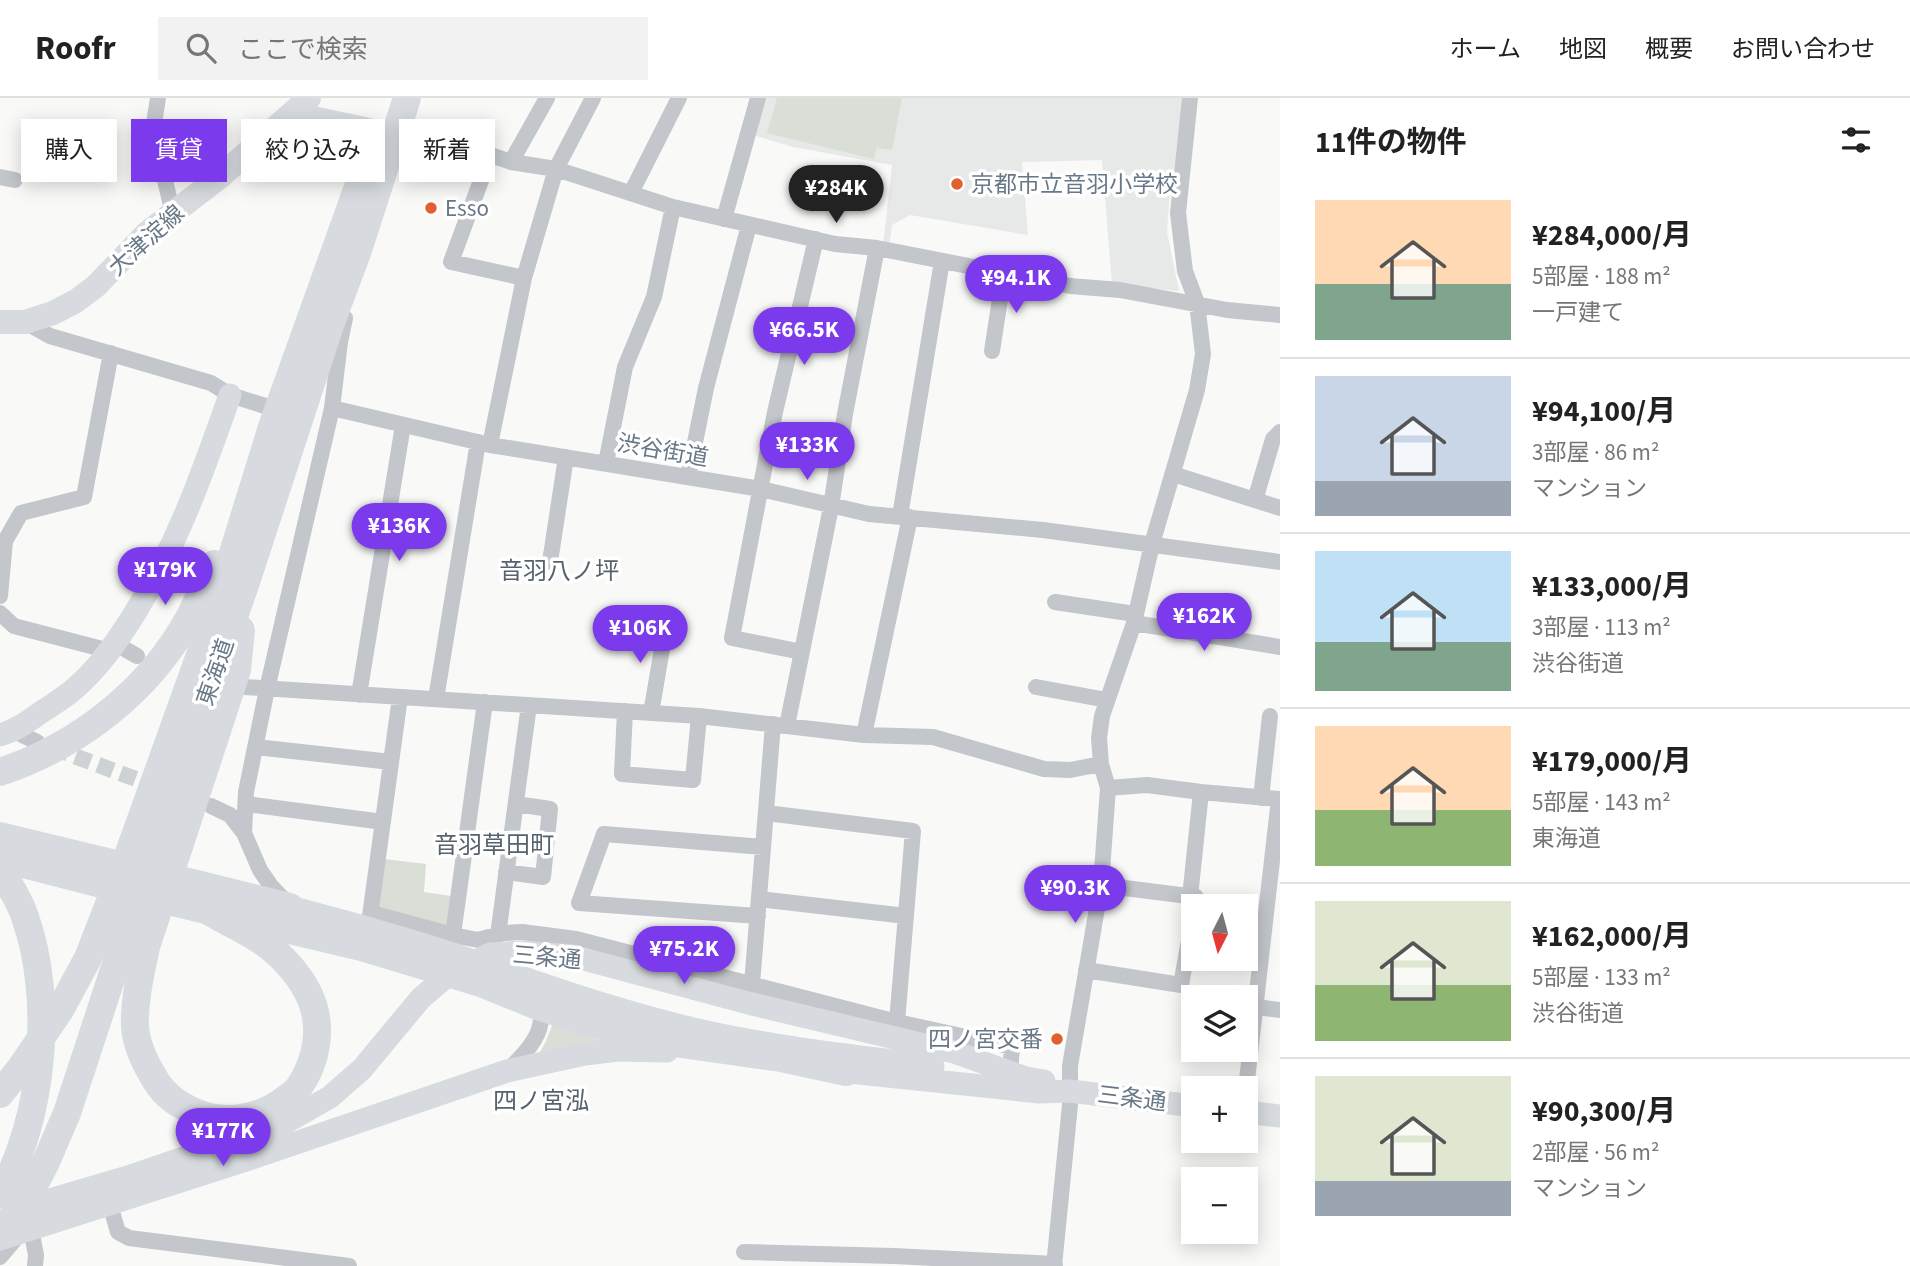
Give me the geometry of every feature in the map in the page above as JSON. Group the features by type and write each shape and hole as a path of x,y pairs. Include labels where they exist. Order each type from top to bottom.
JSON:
{"highway":[{"name":"東海道","path":"13,1234 67,1114 330,325 358,250 386,132 387,98"},
{"name":"東海道","path":"0,1094 60,1010 88,958 210,627 275,417 361,180 407,98"},
{"path":"0,772 19,766 88,729 127,697 158,663 188,619 214,565 258,437 275,417"},
{"path":"247,579 237,670 146,947 138,987 135,1027 141,1052 163,1092 187,1108 205,1116 233,1120 262,1114 281,1103 298,1090 308,1070 317,1046 316,1016 308,991 278,954 173,890 290,907"},
{"path":"0,836 108,874 0,859"},
{"path":"0,870 25,916 37,963 42,1004 40,1057 33,1105 22,1143 0,1194"},
{"path":"210,912 365,948 481,983 540,1007 623,1033 730,1054 780,1058 846,1072"}],"main road":[{"name":"大津淀線","path":"0,322 26,322 53,313 96,286 148,233 221,176 300,105"},
{"path":"300,105 386,132"},
{"path":"7,733 72,691 113,648 151,587 179,530 194,497 230,395"},
{"path":"290,907 370,921 428,946 520,978 701,1031 783,1046 1018,1075"},
{"name":"三条通","path":"0,1214 131,1176 281,1125 330,1097 362,1069 421,998 447,976 490,954 521,952 572,956 748,1003 954,1052 1070,1091"},
{"path":"13,1234 246,1160 507,1071 585,1054 618,1050 730,1054"},
{"name":"三条通","path":"846,1072 1039,1092 1070,1091 1181,1104"},
{"path":"1258,1113 1280,1116"}],"street":[{"path":"158,98 153,130 173,214"},
{"path":"511,162 547,98"},
{"path":"436,699 484,444 524,278 556,169 593,98"},
{"path":"631,193 679,98"},
{"path":"724,219 758,98"},
{"path":"744,1252 894,1256 1054,1265 1070,1066 1101,885 1108,788 1101,764 1099,738 1102,716 1135,618 1152,544 1197,390 1203,354 1197,303 1185,271 1178,213 1190,98"},
{"path":"386,132 399,134"},
{"path":"495,157 556,169 673,207 835,244 877,248 1070,286 1120,290 1227,310 1280,315"},
{"path":"481,182 451,262 524,278"},
{"path":"606,463 625,367 653,297 673,207"},
{"path":"688,477 706,388 749,225"},
{"path":"802,652 732,638 782,382 816,239"},
{"path":"752,984 766,814 780,725 802,652 877,248"},
{"path":"244,833 246,792 331,408 340,342 358,250"},
{"path":"864,735 905,517 942,261"},
{"path":"992,351 1004,273"},
{"path":"26,322 50,336 211,383 275,417"},
{"path":"0,596 5,541 21,513 84,497 111,353"},
{"name":"渋谷街道","path":"331,408 484,444 761,489 869,514 1043,530 1280,563"},
{"path":"359,695 403,425"},
{"path":"1255,500 1273,439 1280,432"},
{"path":"550,562 566,457"},
{"path":"1173,474 1280,508"},
{"path":"1055,602 1280,647"},
{"path":"0,613 14,626 137,656"},
{"path":"651,713 662,649 670,630"},
{"path":"245,687 699,716 864,735 933,737 1044,769 1070,770 1101,764"},
{"path":"1036,687 1107,700"},
{"path":"400,697 370,921 478,940 522,932 576,939 897,1022 1012,1047 1018,1075"},
{"path":"453,935 485,702"},
{"path":"498,935 529,705"},
{"path":"625,711 622,774 693,780 699,716"},
{"path":"1261,798 1270,716"},
{"path":"7,733 37,742"},
{"path":"256,747 391,762"},
{"path":"1108,788 1147,785 1279,800 1272,932 1258,998"},
{"path":"1194,894 1201,792"},
{"path":"246,804 383,822"},
{"path":"506,872 543,877 550,809 516,804"},
{"path":"211,807 230,815 244,833 260,870 290,907"},
{"path":"766,814 913,831 897,1022"},
{"path":"763,847 604,834 579,903 758,907 906,916"},
{"path":"1101,885 1181,902"},
{"path":"1086,970 1181,985 1183,971"},
{"path":"507,1071 523,1057 535,1041 540,1023 540,1007 520,978"},
{"path":"1258,1007 1280,1010"},
{"path":"107,1204 110,1205 117,1232 130,1238 349,1266"},
{"path":"0,1257 13,1234 36,1255 35,1266"}],"shaded area":[{"name":"京都市立音羽小学校","path":"765,98 1186,98 1167,232 1179,291 1112,284 1102,160 1022,162 1028,235 910,215 892,225 889,247 883,246 892,165 793,147 756,136"},
{"path":"777,98 902,98 892,150 877,148 874,159 767,133"},
{"path":"384,859 426,864 424,892 451,896 447,926 382,912 376,902"},
{"path":"553,1023 601,1041 538,1056"}],"tunnel":[{"path":"53,748 160,788"}],"place":[{"name":"京都市立音羽小学校","path":"957,184"},
{"name":"Esso","path":"431,208"},
{"name":"四ノ宮交番","path":"1057,1039"}],"district":[{"name":"音羽八ノ坪","path":"559,571"},
{"name":"音羽草田町","path":"494,845"},
{"name":"四ノ宮泓","path":"541,1101"}]}
